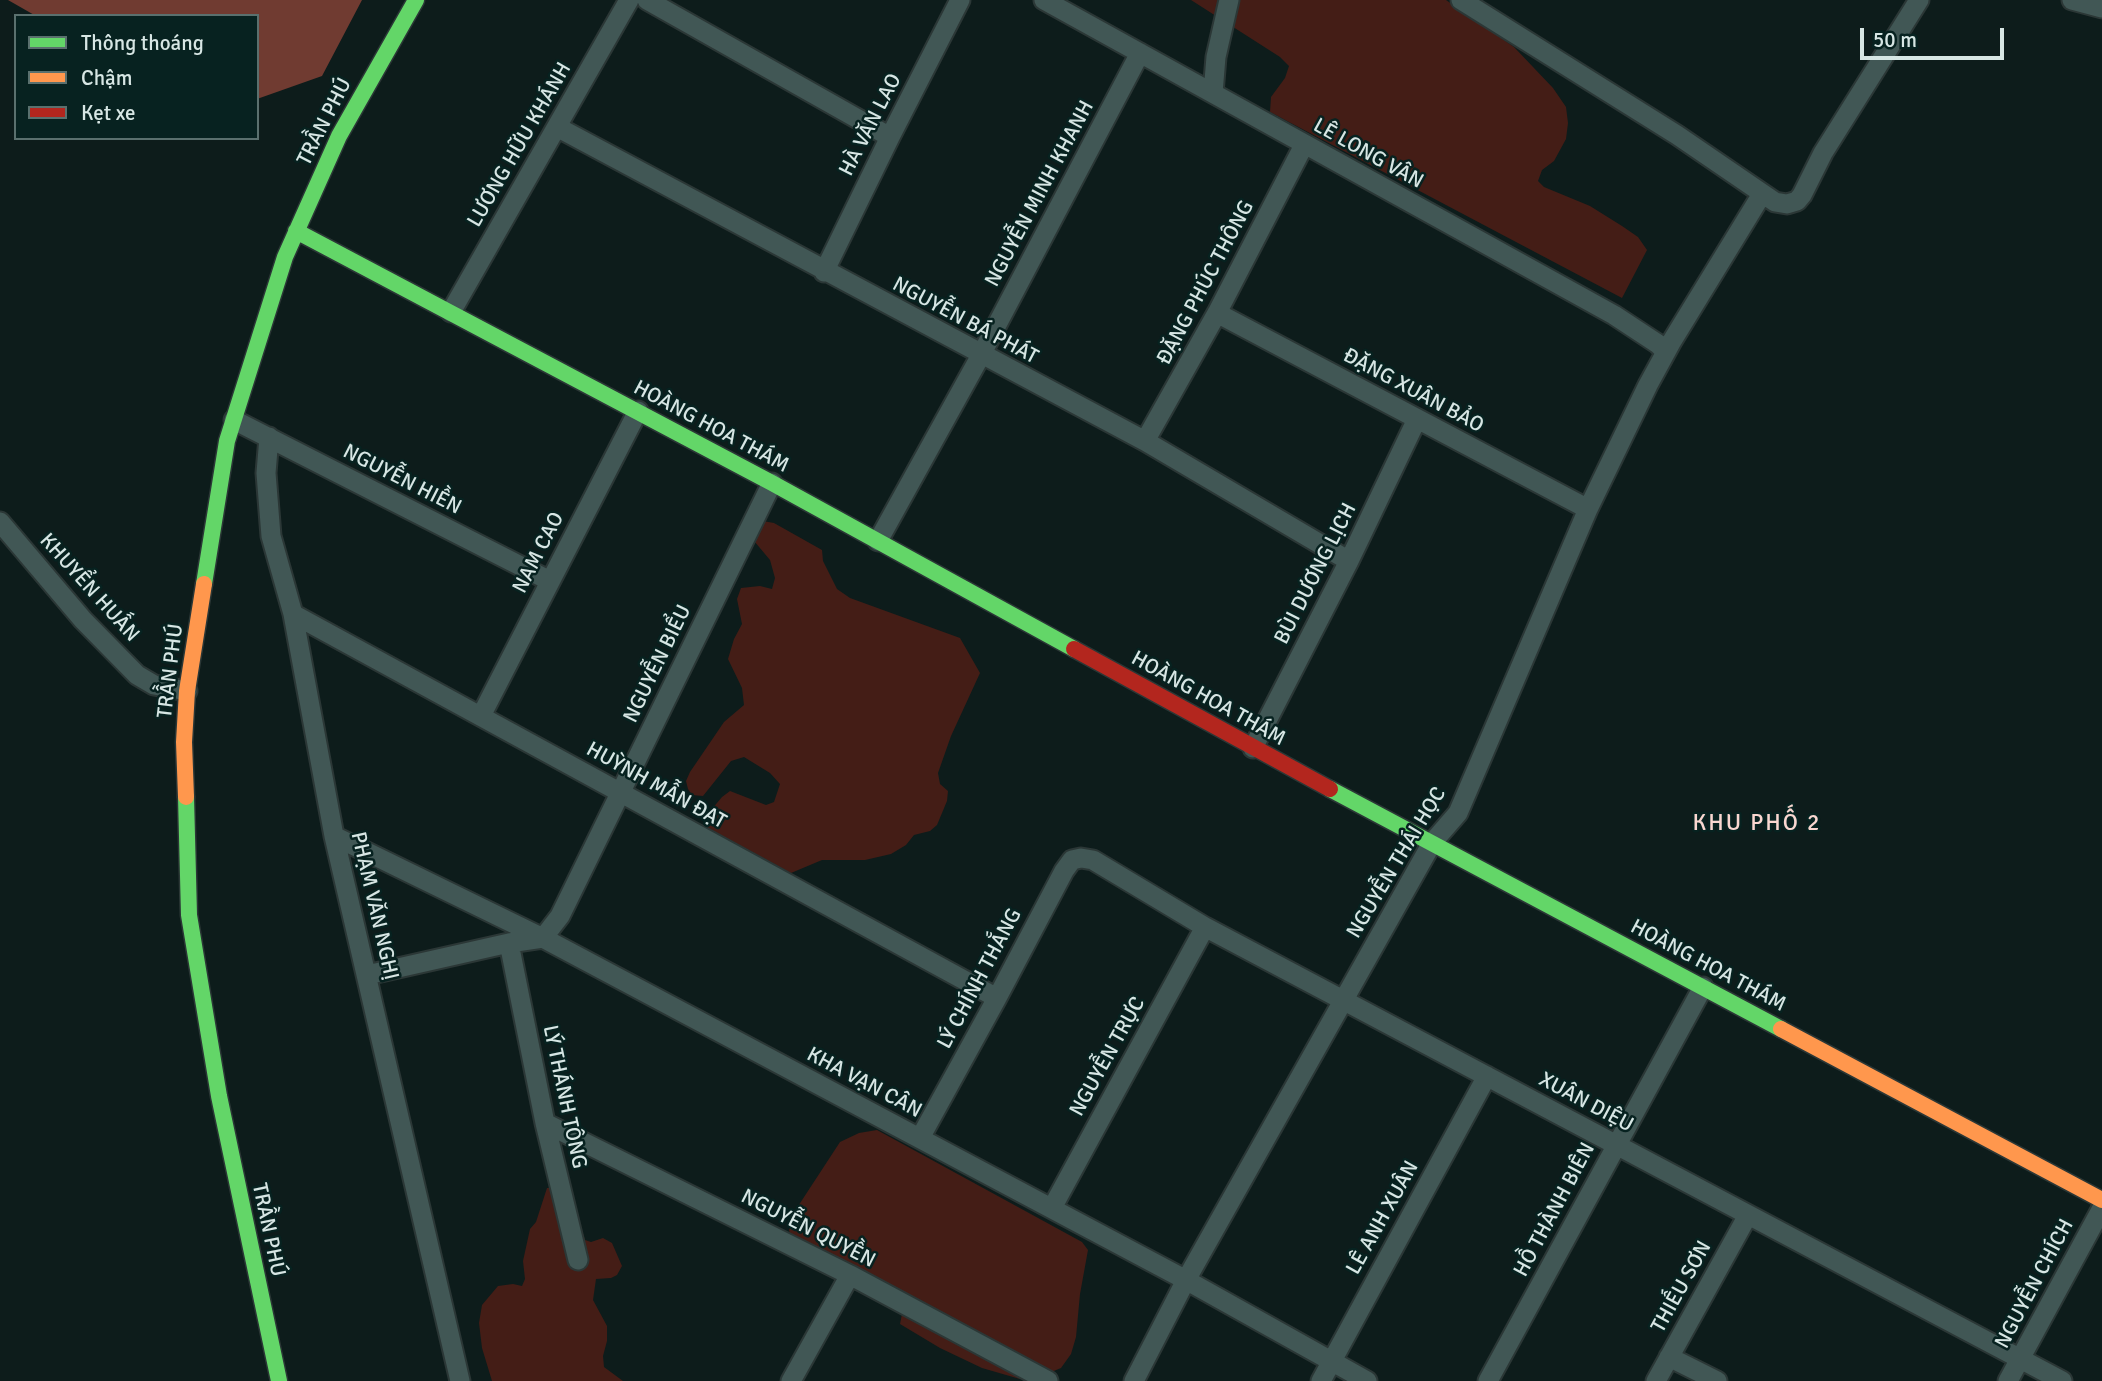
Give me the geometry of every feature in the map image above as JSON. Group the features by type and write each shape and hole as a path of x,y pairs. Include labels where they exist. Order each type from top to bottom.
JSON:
{"street":[{"name":"TRẦN PHÚ","path":"279,1381 219,1096 189,915 184,742 187,691 227,441 270,302 296,231 339,136 416,0"},
{"name":"LƯƠNG HỮU KHÁNH","path":"451,312 629,0"},
{"path":"647,0 890,137"},
{"name":"HÀ VĂN LAO","path":"824,272 960,0"},
{"name":"LÊ LONG VÂN","path":"1044,0 1614,315 1666,352"},
{"path":"1213,93 1216,57 1229,0"},
{"path":"1461,0 1677,135 1762,194 1775,202 1787,204 1797,201 1813,176 1823,153 1919,0"},
{"path":"2072,0 2102,8"},
{"name":"NGUYỄN MINH KHANH","path":"878,541 981,355 1140,52"},
{"name":"NGUYỄN BÁ PHÁT","path":"557,127 824,272 1145,441 1349,561"},
{"name":"ĐẶNG PHÚC THÔNG","path":"1145,441 1217,313 1304,145"},
{"name":"NGUYỄN THÁI HỌC","path":"1134,1381 1186,1280 1432,843 1458,813 1588,509 1648,385 1762,194"},
{"name":"HOÀNG HOA THÁM","path":"296,231 772,483 1253,748 2102,1200"},
{"name":"ĐẶNG XUÂN BẢO","path":"1217,313 1588,509"},
{"name":"NAM CAO","path":"481,716 638,411"},
{"name":"BÙI DƯƠNG LỊCH","path":"1253,748 1349,561 1417,419"},
{"name":"NGUYỄN HIỀN","path":"234,420 550,581"},
{"name":"PHẠM VĂN NGHỊ","path":"268,438 268,515 277,561 293,614 334,836 460,1381"},
{"name":"NGUYỄN BIỂU","path":"543,938 560,916 772,483"},
{"name":"KHUYỂN HUẤN","path":"0,522 83,620 137,675 153,685 187,691"},
{"name":"HUỲNH MẪN ĐẠT","path":"293,614 997,998"},
{"name":"KHA VẠN CÂN","path":"334,836 543,938 1186,1280 1367,1381"},
{"name":"LÝ CHÍNH THẮNG","path":"920,1138 1064,871 1072,860 1093,860"},
{"name":"XUÂN DIỆU","path":"1093,860 1205,927 2062,1381"},
{"name":"NGUYỄN TRỰC","path":"1052,1208 1205,927"},
{"path":"367,975 509,943 543,938"},
{"name":"LÝ THÁNH TÔNG","path":"509,943 545,1123 578,1260"},
{"name":"HỒ THÀNH BIÊN","path":"1489,1381 1703,987"},
{"name":"LÊ ANH XUÂN","path":"1321,1381 1487,1076"},
{"name":"NGUYỄN QUYỀN","path":"545,1123 850,1275 1048,1381"},
{"name":"NGUYỄN CHÍCH","path":"2008,1381 2102,1208"},
{"name":"THIẾU SƠN","path":"1656,1381 1748,1215"},
{"path":"791,1381 850,1275"},
{"path":"1670,1357 1717,1381"}],"shaded area":[{"path":"8,0 362,0 322,76 259,98 259,14 32,14"},
{"path":"1191,0 1446,0 1514,47 1553,88 1566,107 1566,139 1554,161 1542,170 1538,181 1544,187 1590,206 1622,226 1638,237 1647,250 1622,298 1270,112 1271,97 1285,78 1289,66 1280,57"},
{"path":"746,518 774,523 822,550 823,561 837,589 850,598 960,638 980,673 951,736 938,773 940,784 948,791 947,801 937,825 930,831 914,835 906,845 891,854 865,860 822,860 791,873 708,828 706,816 730,791 766,805 774,802 780,784 770,773 744,757 731,761 703,796 692,795 688,789 686,781 690,772 724,722 744,705 742,688 728,659 742,624 737,599 741,588 760,586 772,589 775,578 770,560 744,529"},
{"path":"877,1130 1082,1242 1088,1250 1076,1337 1071,1354 1061,1368 1032,1380 982,1368 940,1348 900,1324 906,1294 814,1248 797,1243 789,1231 791,1217 840,1142 859,1133"},
{"path":"569,1187 585,1240 591,1242 603,1238 612,1243 622,1266 617,1275 611,1278 596,1279 593,1300 607,1326 604,1367 623,1381 492,1381 482,1348 479,1323 482,1305 498,1286 522,1286 525,1279 523,1261 530,1229 536,1222 547,1188"}],"traffic: fast":[{"path":"204,584 227,441 285,257 339,136 416,0"},
{"path":"296,231 772,483 1074,649"},
{"path":"1330,789 1781,1029"},
{"path":"186,797 189,915 219,1096 279,1381"}],"traffic: slow":[{"path":"186,797 184,742 187,691 204,584"},
{"path":"1781,1029 2102,1200"}],"traffic: jam":[{"path":"1074,649 1330,789"}],"district":[{"name":"KHU PHỐ 2","path":"1757,824"}]}
